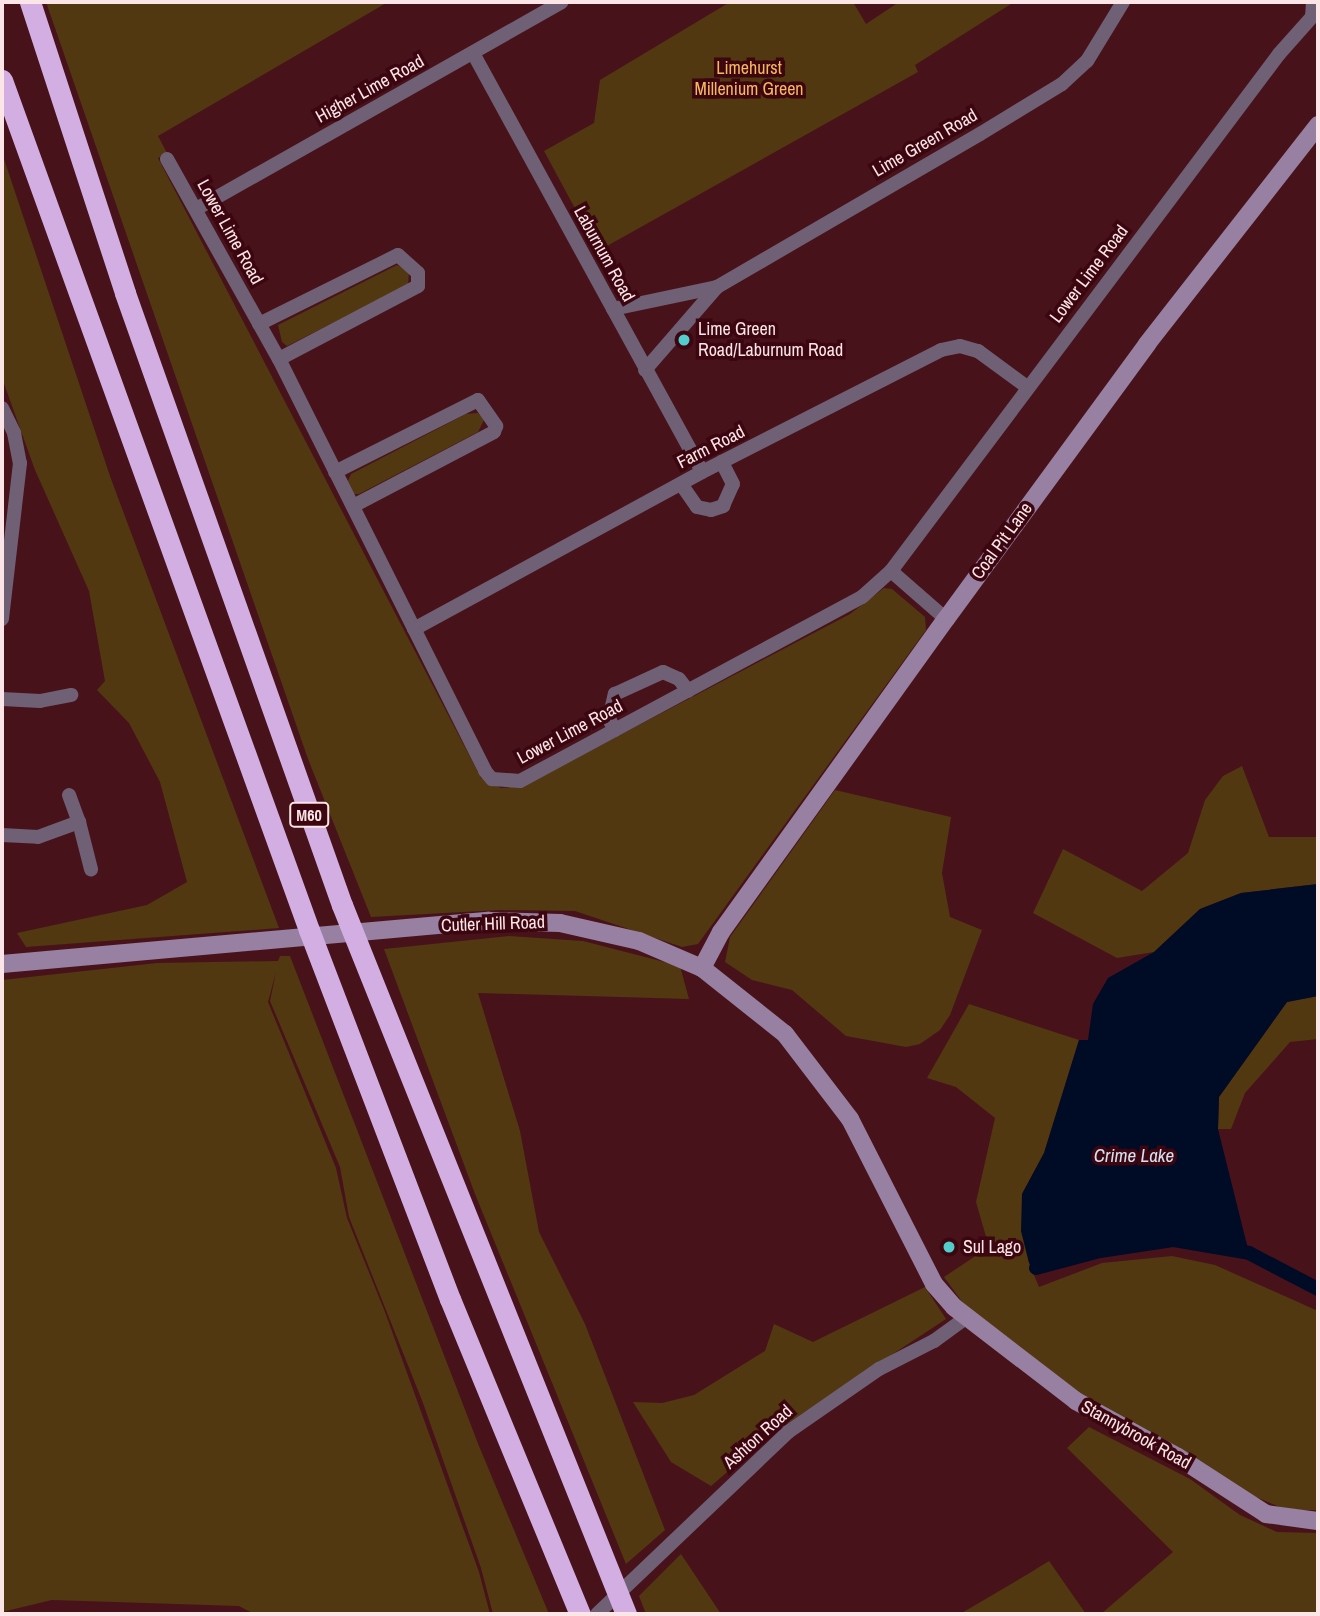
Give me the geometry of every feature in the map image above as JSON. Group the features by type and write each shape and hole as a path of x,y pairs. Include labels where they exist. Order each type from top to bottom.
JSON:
{"highway":[{"name":"M60","path":"30,2 125,293 342,905 626,1614"},
{"name":"M60","path":"2,80 309,930 450,1299 580,1614"}],"street":[{"name":"Higher Lime Road","path":"196,209 562,2"},
{"name":"Lime Green Road","path":"613,309 717,287 1062,84 1103,39 1124,2"},
{"name":"Lower Lime Road","path":"167,159 279,359 492,779 520,781 862,597 891,571 1279,54 1312,17 1313,2"},
{"name":"Laburnum Road","path":"473,53 702,472"},
{"name":"Coal Pit Lane","path":"702,968 720,932 946,619 1147,344 1318,125"},
{"path":"259,324 398,256 418,273 418,286 279,359"},
{"name":"Lime Green Road","path":"645,370 717,287"},
{"name":"Farm Road","path":"414,629 702,472 941,350 960,346 978,351 1027,387"},
{"path":"335,472 478,400 496,426 494,432 354,506"},
{"path":"2,408 20,454 2,619"},
{"path":"681,484 697,507 711,510 723,506 733,484 722,462"},
{"path":"891,571 946,619"},
{"path":"615,730 608,719 615,694 663,672 679,679 688,691"},
{"path":"2,699 64,696 53,682"},
{"path":"69,795 91,869"},
{"path":"2,835 38,838 79,822"},
{"name":"Cutler Hill Road","path":"2,964 501,920 561,923 639,941 702,968 756,1008 815,1071 850,1119 934,1284 967,1317"},
{"name":"Stannybrook Road","path":"967,1317 1076,1401 1178,1457 1266,1514 1318,1521"},
{"name":"Ashton Road","path":"597,1614 788,1433 879,1369 934,1341 967,1317"}],"green space":[{"path":"46,2 388,2 158,136 167,153 158,158 481,778 501,788 523,786 850,614 884,588 892,589 925,617 926,630 698,944 682,947 575,911 500,910 371,917 308,759"},
{"name":"Limehurst Millenium Green","path":"730,2 853,2 866,24 899,2 1014,2 915,65 918,72 598,251 544,151 594,123 600,80"},
{"path":"2,153 111,479 279,928 26,947 17,933 147,905 187,882 160,782 129,723 97,690 105,681 89,591 35,470 2,378"},
{"path":"397,265 409,271 408,285 287,346 282,342 278,325"},
{"path":"478,413 484,420 478,432 359,494 353,494 347,483 351,474 466,414"},
{"path":"1242,766 1269,837 1318,837 1318,884 1241,893 1200,909 1154,952 1117,958 1033,913 1063,849 1142,891 1188,853 1205,800 1223,776"},
{"path":"835,790 951,817 942,873 950,917 982,930 950,1015 940,1030 920,1044 906,1047 846,1036 792,990 752,980 725,962 730,937"},
{"path":"509,936 583,941 680,966 689,999 478,993 520,1131 539,1232 585,1324 665,1530 626,1564 475,1194 384,949"},
{"path":"280,956 290,956 479,1446 549,1614 493,1614 481,1568 423,1403 349,1217 340,1167 270,1001 276,972 268,1002 336,1168 347,1218 385,1312 479,1572 490,1614 254,1614 239,1606 52,1600 2,1612 2,980 157,963 278,961"},
{"path":"1318,996 1318,1039 1290,1042 1245,1093 1231,1129 1218,1129 1219,1097 1287,1002"},
{"path":"969,1004 1079,1040 1044,1153 1022,1194 1029,1263 1039,1287 1102,1263 1172,1256 1215,1265 1318,1311 1318,1510 1287,1510 1239,1490 1115,1418 971,1314 944,1277 989,1247 976,1202 995,1118 956,1087 927,1078"},
{"path":"925,1287 946,1319 770,1435 711,1486 671,1462 633,1402 662,1403 694,1395 765,1351 774,1324 813,1342"},
{"path":"1089,1427 1190,1479 1240,1515 1277,1532 1318,1533 1318,1614 1101,1614 1173,1552 1067,1448"},
{"path":"681,1554 721,1614 646,1614 639,1596"},
{"path":"1049,1561 1086,1614 960,1614 1028,1574"}],"water":[{"name":"Crime Lake","path":"1318,884 1318,996 1287,1002 1219,1097 1218,1129 1249,1253 1174,1240 1100,1251 1036,1268 1029,1263 1021,1231 1022,1194 1044,1153 1079,1040 1088,1040 1093,1004 1108,978 1154,952 1200,909 1241,893"}],"waterway":[{"path":"1036,1268 1100,1251 1174,1240 1249,1253 1318,1289"}],"place":[{"name":"Lime Green Road/Laburnum Road","path":"684,340"},
{"name":"Sul Lago","path":"949,1247"}]}
